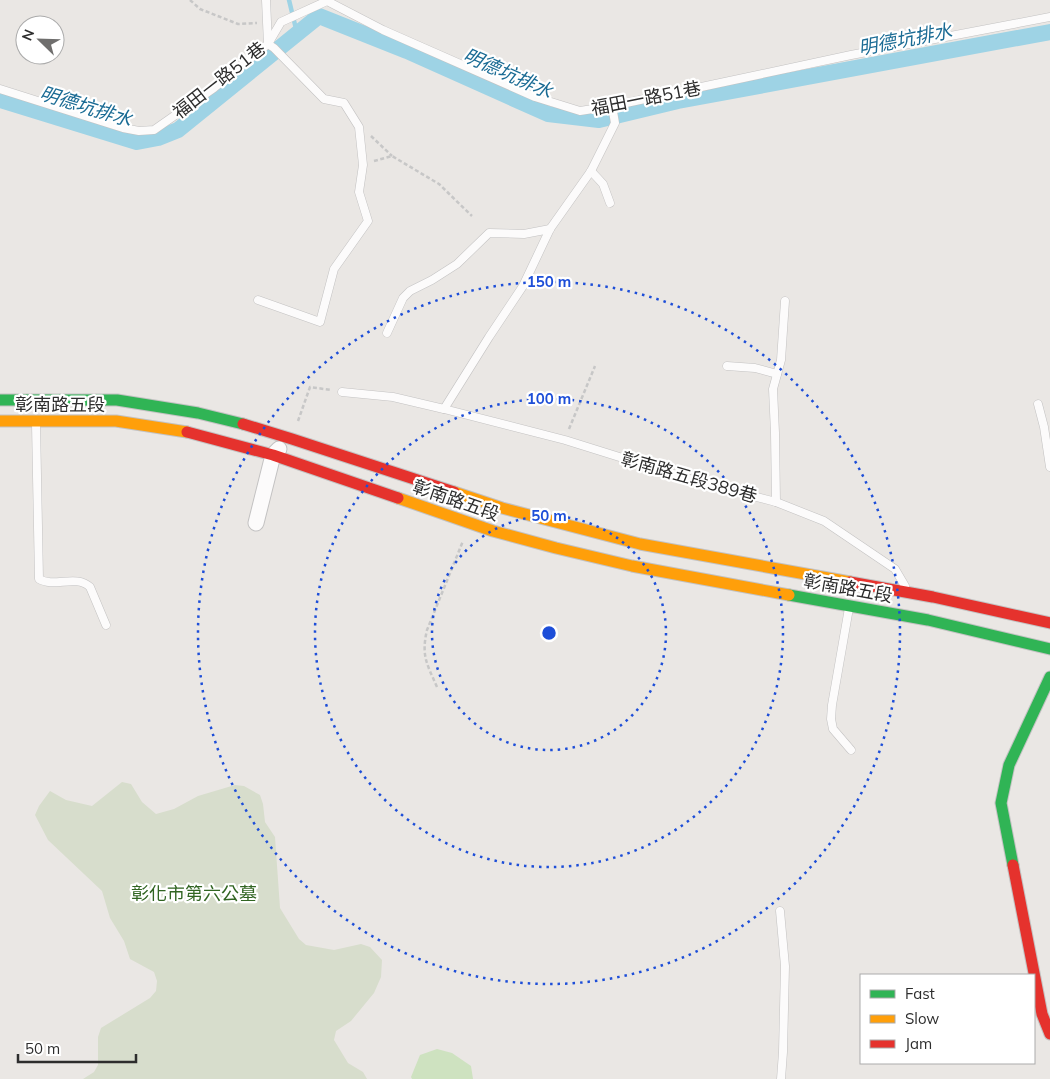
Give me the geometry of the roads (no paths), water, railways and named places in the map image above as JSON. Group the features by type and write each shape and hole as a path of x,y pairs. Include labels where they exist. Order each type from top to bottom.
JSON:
{"main road":[{"name":"彰南路五段","path":"0,400 117,400 198,413 292,439 502,508 640,544 909,592 1050,623"},
{"name":"彰南路五段","path":"0,421 116,421 194,433 273,455 502,534 632,566 928,620 1050,649"},
{"path":"1034,974 1001,803 1009,764 1050,677"},
{"path":"1035,978 1042,1014 1050,1034"}],"street":[{"path":"256,523 273,455 292,439"}],"lane":[{"path":"258,300 320,322 334,269 368,220 359,192 363,165 359,127 344,103 324,99 271,46 266,0"},
{"name":"福田一路51巷","path":"0,90 123,128 154,130 271,46 281,22 327,1 383,30 535,96 580,111 612,109 851,55 1050,17"},
{"path":"444,409 523,286 550,229 591,171 615,123 612,109"},
{"path":"591,171 603,184 610,203"},
{"path":"387,333 403,298 457,264 489,232 524,234 550,229"},
{"path":"776,502 772,389 781,360 785,301"},
{"path":"727,366 755,368 777,374"},
{"name":"彰南路五段389巷","path":"342,392 393,397 444,409 565,440 709,485 776,502 824,521 880,558 895,569 909,592"},
{"path":"1038,404 1044,427 1050,467"},
{"path":"36,421 39,579 44,582 54,583 60,581 86,582 90,587 106,625"},
{"path":"849,606 831,719 834,729 851,750"},
{"path":"780,911 784,966 781,1079"}],"waterway":[{"path":"289,0 297,33"},
{"name":"明德坑排水","path":"0,100 137,142 158,138 178,130 319,16 407,51 548,114 599,120 678,101 1050,32"}],"park label":[{"name":"彰化市第六公墓","path":"194,893"}]}
